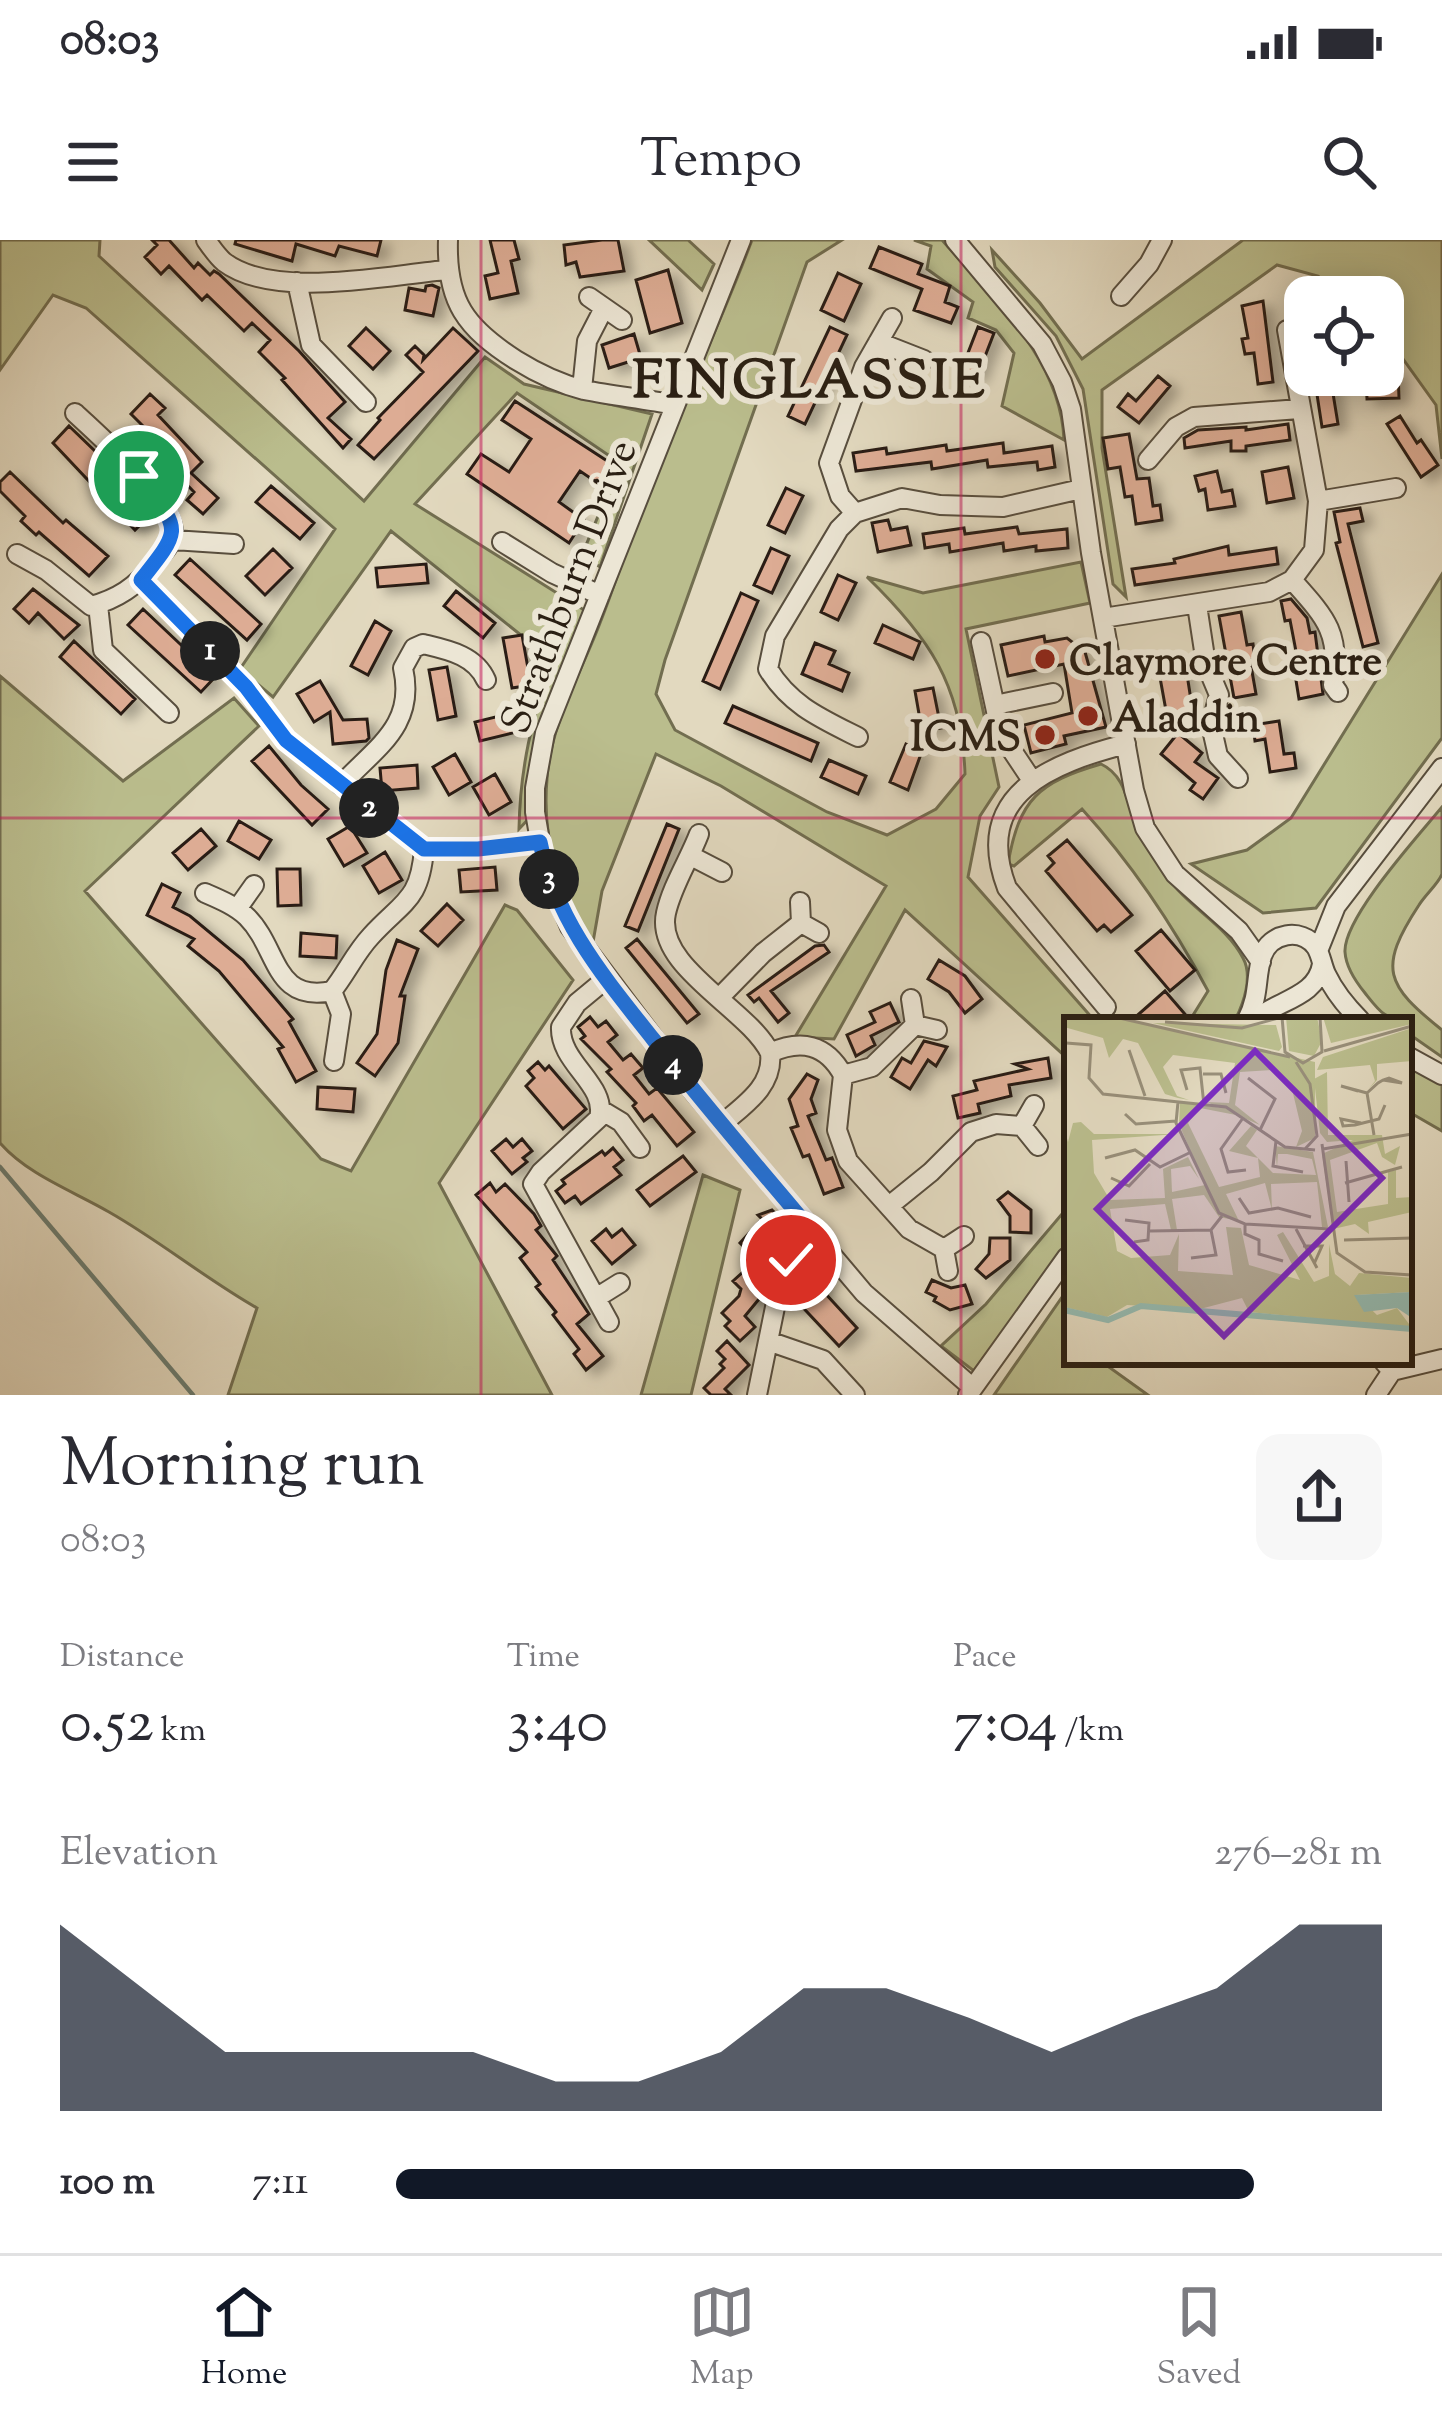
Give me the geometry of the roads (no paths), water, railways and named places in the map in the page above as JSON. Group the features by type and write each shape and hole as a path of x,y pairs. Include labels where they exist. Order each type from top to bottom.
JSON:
{"street":[{"path":"206,240 223,261 254,277 297,282 447,270"},
{"path":"448,240 447,270 453,293 477,332 538,374 582,389 675,405"},
{"name":"Strathburn Drive","path":"741,240 542,746 535,788 540,842 561,910 606,979 864,1293 970,1392"},
{"path":"1121,296 1149,264 1162,240"},
{"path":"965,244 1055,362 1071,409 1103,618 1145,828 1175,874 1239,931 1273,990 1320,995 1355,1017"},
{"path":"297,282 311,345 366,402"},
{"path":"582,389 597,302 622,320"},
{"path":"855,513 840,496 829,464 864,368 892,318"},
{"path":"878,342 924,360"},
{"path":"1103,618 1269,592 1292,580 1314,550 1318,501 1297,396"},
{"path":"1148,460 1176,427 1194,417 1299,409"},
{"path":"17,554 46,569 91,607 112,600 141,580 172,540 172,521 139,476 75,413"},
{"path":"1318,501 1396,488"},
{"path":"858,737 802,709 782,691 768,668 775,636 839,529 855,513 902,499 1003,507 1081,489"},
{"path":"172,540 234,544"},
{"path":"502,542 600,596"},
{"path":"141,580 246,687 286,740 424,849 540,842"},
{"path":"1292,580 1316,607 1337,647 1333,685 1337,692"},
{"path":"98,604 103,650 169,713"},
{"path":"1197,605 1206,664 1219,695 1210,725 1218,756 1238,778"},
{"path":"980,642 1001,734 1031,779"},
{"path":"340,785 400,722 408,692 403,668 414,649 423,644 470,660 485,680"},
{"path":"994,705 1053,693"},
{"path":"1106,1007 1007,888 999,866 999,840 1007,811 1031,779 1062,763 1126,744"},
{"path":"1252,1017 1270,944 1336,906 1442,768"},
{"path":"699,834 671,899 665,931 685,965 753,1030 770,1053 770,1074 752,1098 722,1124"},
{"path":"205,893 237,909 257,931 291,986 309,994 332,991 364,944 407,904 416,890 424,849"},
{"path":"691,856 722,872"},
{"path":"237,909 254,885"},
{"path":"719,998 763,953 810,928 800,902"},
{"path":"1256,1017 1316,983 1336,906"},
{"path":"1221,915 1291,936 1320,958 1356,1017"},
{"path":"606,979 566,1016 560,1041 602,1110 590,1130 533,1184 609,1322"},
{"path":"332,991 341,1014 334,1061"},
{"path":"911,999 915,1025"},
{"path":"843,1075 872,1067 915,1025"},
{"path":"915,1025 938,1030"},
{"path":"770,1053 810,1045 831,1058 843,1075 838,1141 848,1161 909,1229 944,1250 948,1271"},
{"path":"1412,1059 1442,1075"},
{"path":"1022,1126 1034,1106"},
{"path":"602,1110 621,1122 640,1148"},
{"path":"889,1206 971,1132 996,1124 1022,1126 1038,1146"},
{"path":"944,1250 964,1236"},
{"path":"757,1395 782,1273 818,1238"},
{"path":"970,1392 1064,1261"},
{"path":"596,1298 620,1283"},
{"path":"771,1342 823,1360 855,1395"},
{"path":"1412,1363 1442,1359"},
{"path":"1376,1395 1388,1366"}],"waterway":[{"path":"0,1167 193,1395"}],"place":[{"name":"Claymore Centre","path":"1045,659"},
{"name":"Aladdin","path":"1088,716"},
{"name":"ICMS","path":"1045,735"}],"district":[{"name":"FINGLASSIE","path":"810,378"}]}
